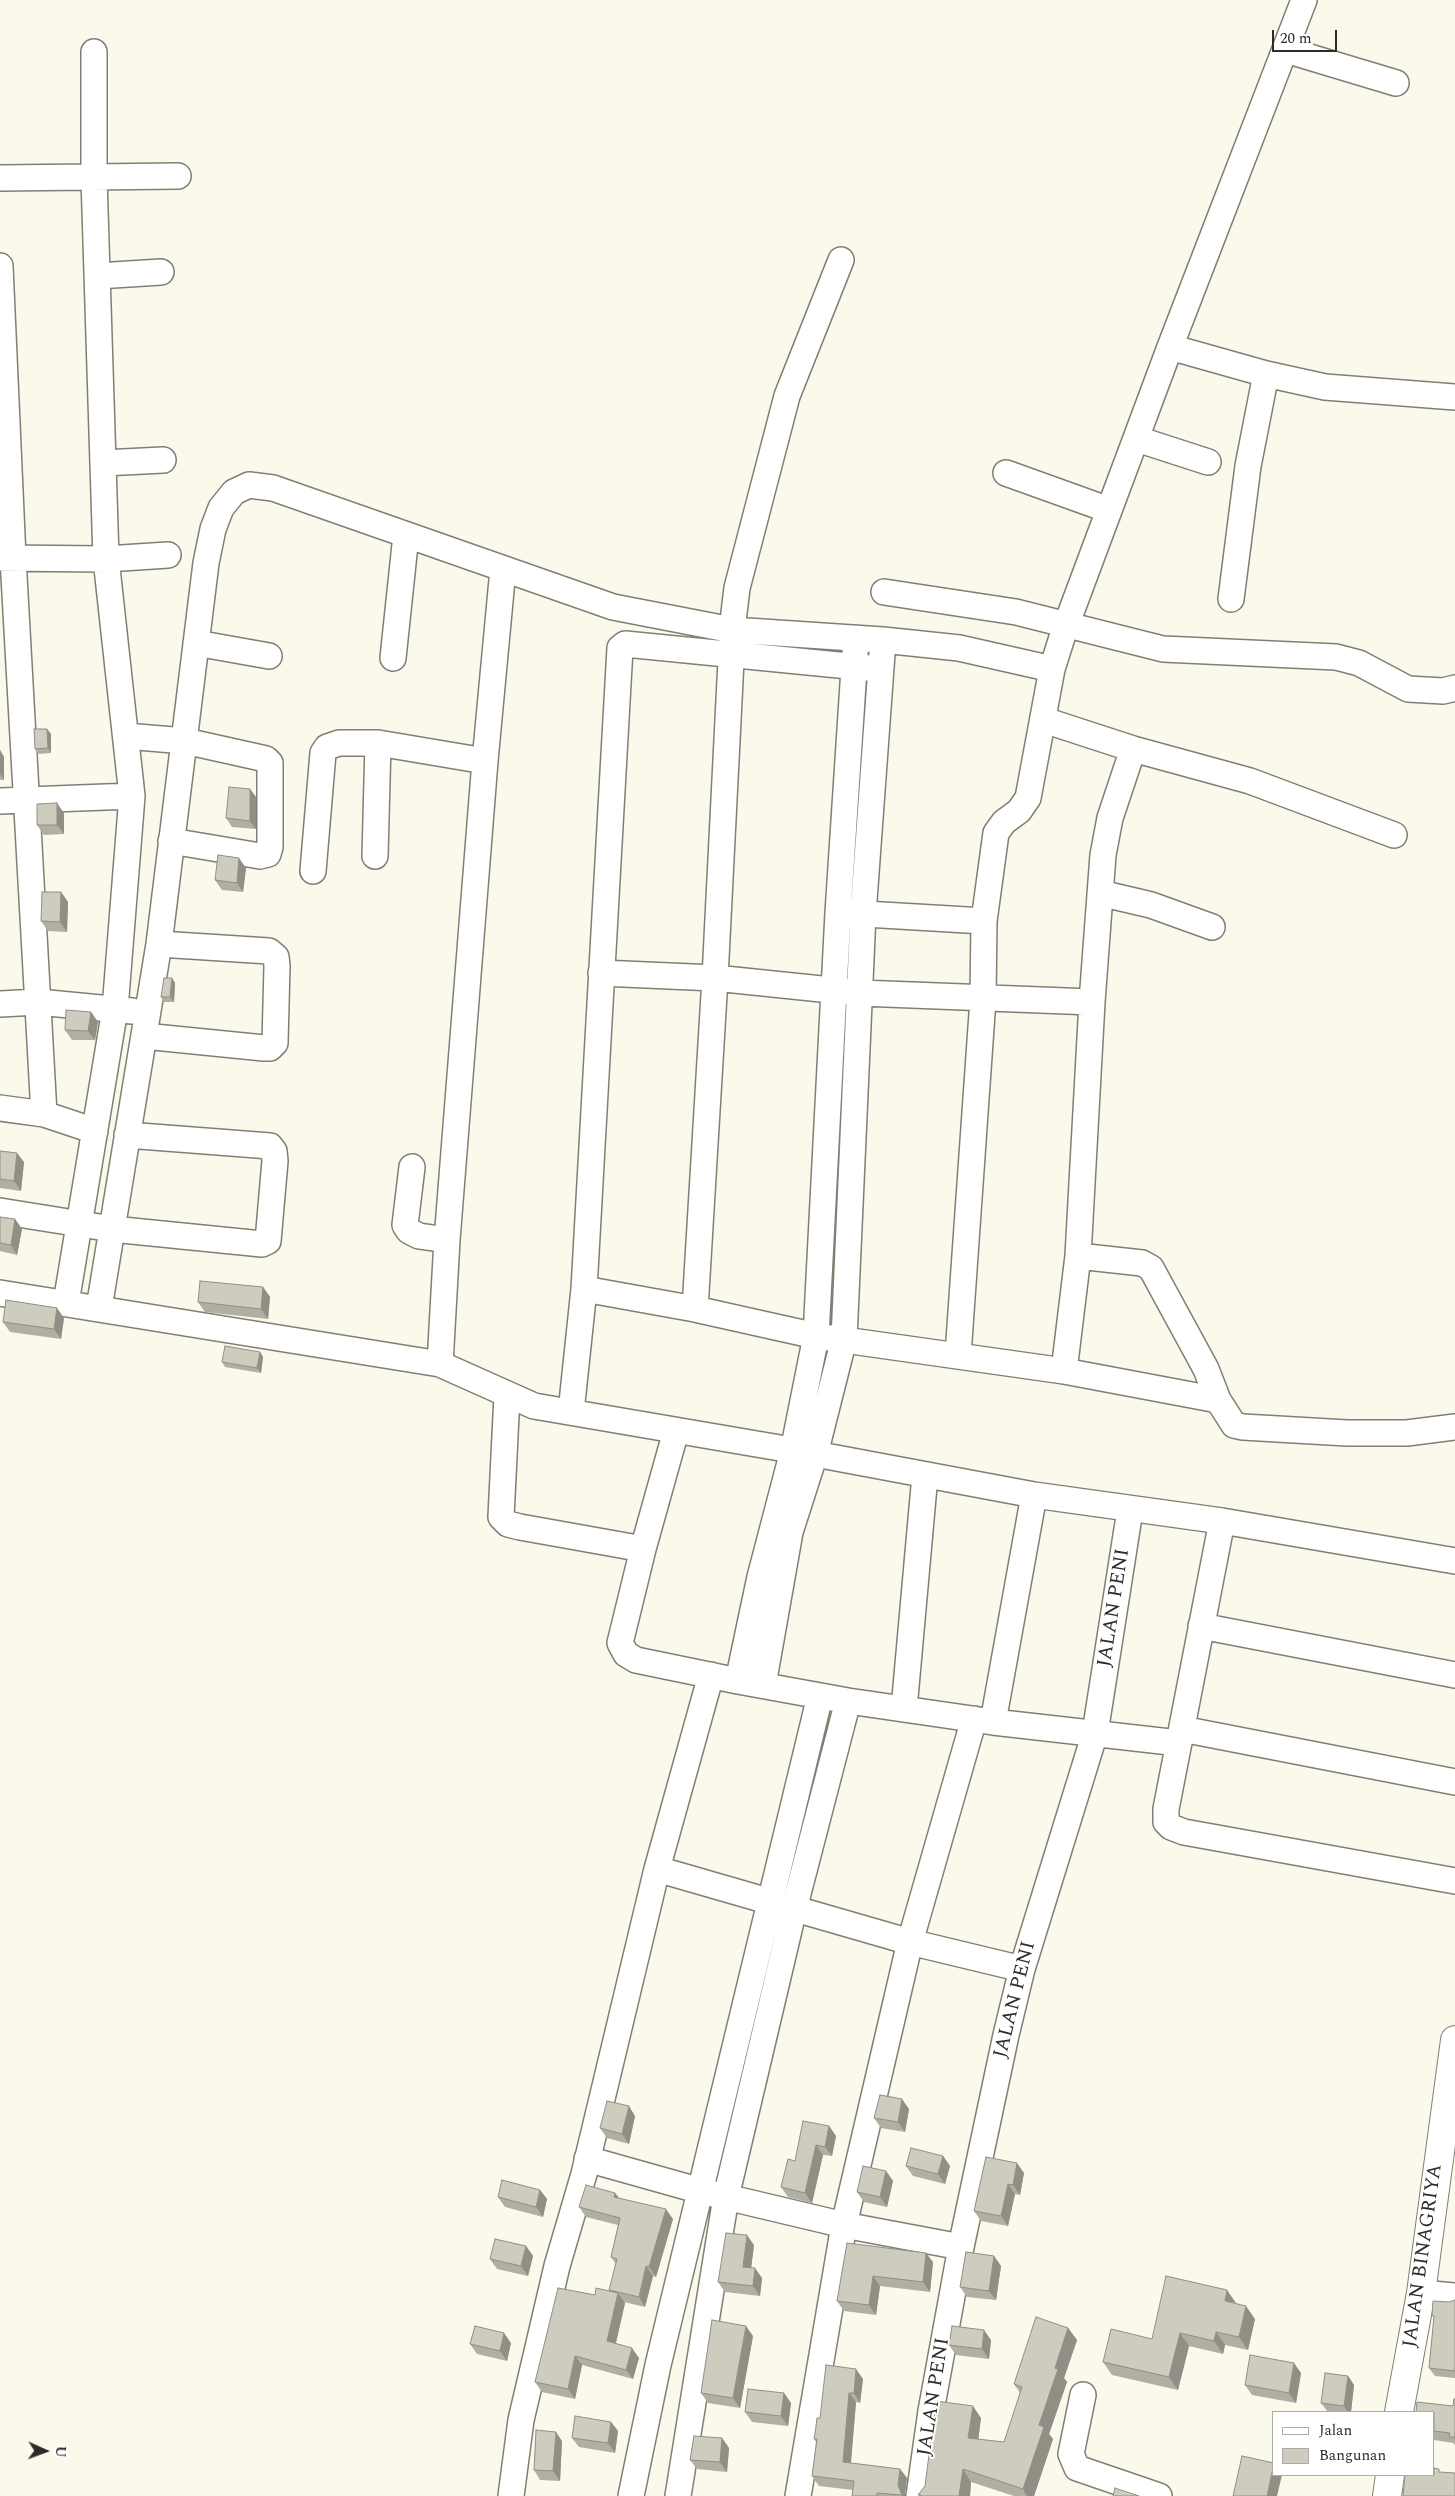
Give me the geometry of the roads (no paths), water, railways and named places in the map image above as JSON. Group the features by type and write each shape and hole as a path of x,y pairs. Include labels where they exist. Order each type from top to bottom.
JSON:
{"street":[{"path":"958,1355 983,999 984,921 996,833 1004,822 1019,811 1028,798 1054,664 1065,627 1170,347 1304,0"},
{"path":"1286,50 1396,84"},
{"path":"94,52 94,178 106,559 132,796 135,1016 127,1135 99,1308"},
{"path":"0,178 178,176"},
{"path":"695,1309 715,978 732,625 737,588 787,396 841,260"},
{"path":"0,266 7,558 27,799 44,1114"},
{"path":"97,276 161,272"},
{"path":"1170,347 1266,374 1325,387 1455,397"},
{"path":"1231,599 1248,466 1266,374"},
{"path":"1137,439 1208,462"},
{"path":"103,463 163,460"},
{"path":"1006,473 1109,510"},
{"path":"66,1303 95,1130 160,944 171,841 177,740 196,643 213,529 221,508 234,492 249,485 273,488 613,608 732,625 959,648 1054,664"},
{"path":"393,658 406,535"},
{"path":"7,558 106,559 168,555"},
{"path":"440,1364 447,1240 485,761 503,568"},
{"path":"884,592 973,604 1163,649 1336,657 1359,663 1408,689 1443,692 1455,688"},
{"path":"804,1452 816,1336 838,913 856,638"},
{"path":"738,1681 804,1452 844,1339 863,914 879,668 883,640"},
{"path":"196,643 269,656"},
{"path":"570,1412 584,1289 620,648 625,644 879,668"},
{"path":"1044,720 1133,749 1250,781 1394,834"},
{"path":"126,736 177,740 266,759 270,763 270,847 268,854 260,856 171,841"},
{"path":"313,871 323,753 333,744 378,743 485,761"},
{"path":"376,856 378,743"},
{"path":"1064,1371 1078,1256 1092,1002 1103,855 1110,818 1133,749"},
{"path":"0,801 132,796"},
{"path":"1100,893 1151,905 1212,927"},
{"path":"838,913 984,921"},
{"path":"0,1004 38,1002 135,1016 264,1048 270,1048 275,1044 278,966 276,957 269,951 160,944"},
{"path":"601,973 715,978 860,992 983,999 1092,1002"},
{"path":"0,1108 44,1114 95,1130"},
{"path":"0,1210 111,1228 262,1244 268,1241 275,1161 274,1151 270,1146 127,1135"},
{"path":"412,1167 405,1225 409,1231 419,1236 447,1240"},
{"path":"1078,1256 1142,1263 1151,1268 1206,1369 1218,1400 1234,1425 1347,1434 1407,1433 1455,1427"},
{"path":"584,1289 695,1309 816,1336 1064,1371 1218,1400"},
{"path":"0,1293 440,1364 479,1380 507,1396 534,1406 804,1452 1034,1495 1130,1510 1222,1521 1455,1561"},
{"path":"507,1396 501,1517 508,1524 520,1527 642,1549"},
{"path":"676,1431 642,1549 620,1643 626,1654 636,1660 848,1701 1095,1733 1181,1736 1455,1782"},
{"path":"904,1709 926,1475"},
{"path":"798,2496 844,2225 910,1942 984,1720 1034,1495"},
{"name":"JALAN PENI","path":"919,2496 931,2411 961,2247 1022,1970 1095,1733 1130,1510"},
{"path":"1222,1521 1166,1809 1166,1822 1171,1827 1184,1832 1455,1881"},
{"path":"763,1685 781,1530"},
{"path":"1201,1626 1455,1675"},
{"path":"511,2496 521,2420 557,2266 587,2159 657,1869 711,1676"},
{"path":"631,2496 658,2365 820,1696"},
{"path":"678,2496 726,2197 794,1909 848,1701"},
{"path":"657,1869 910,1942 1022,1970"},
{"name":"JALAN BINAGRIYA","path":"1399,2411 1421,2292 1455,2040"},
{"path":"587,2159 700,2191 844,2225 961,2247"},
{"path":"1421,2292 1455,2296"},
{"path":"1083,2395 1071,2454 1077,2468 1158,2496"},
{"path":"1387,2496 1390,2476"}]}
